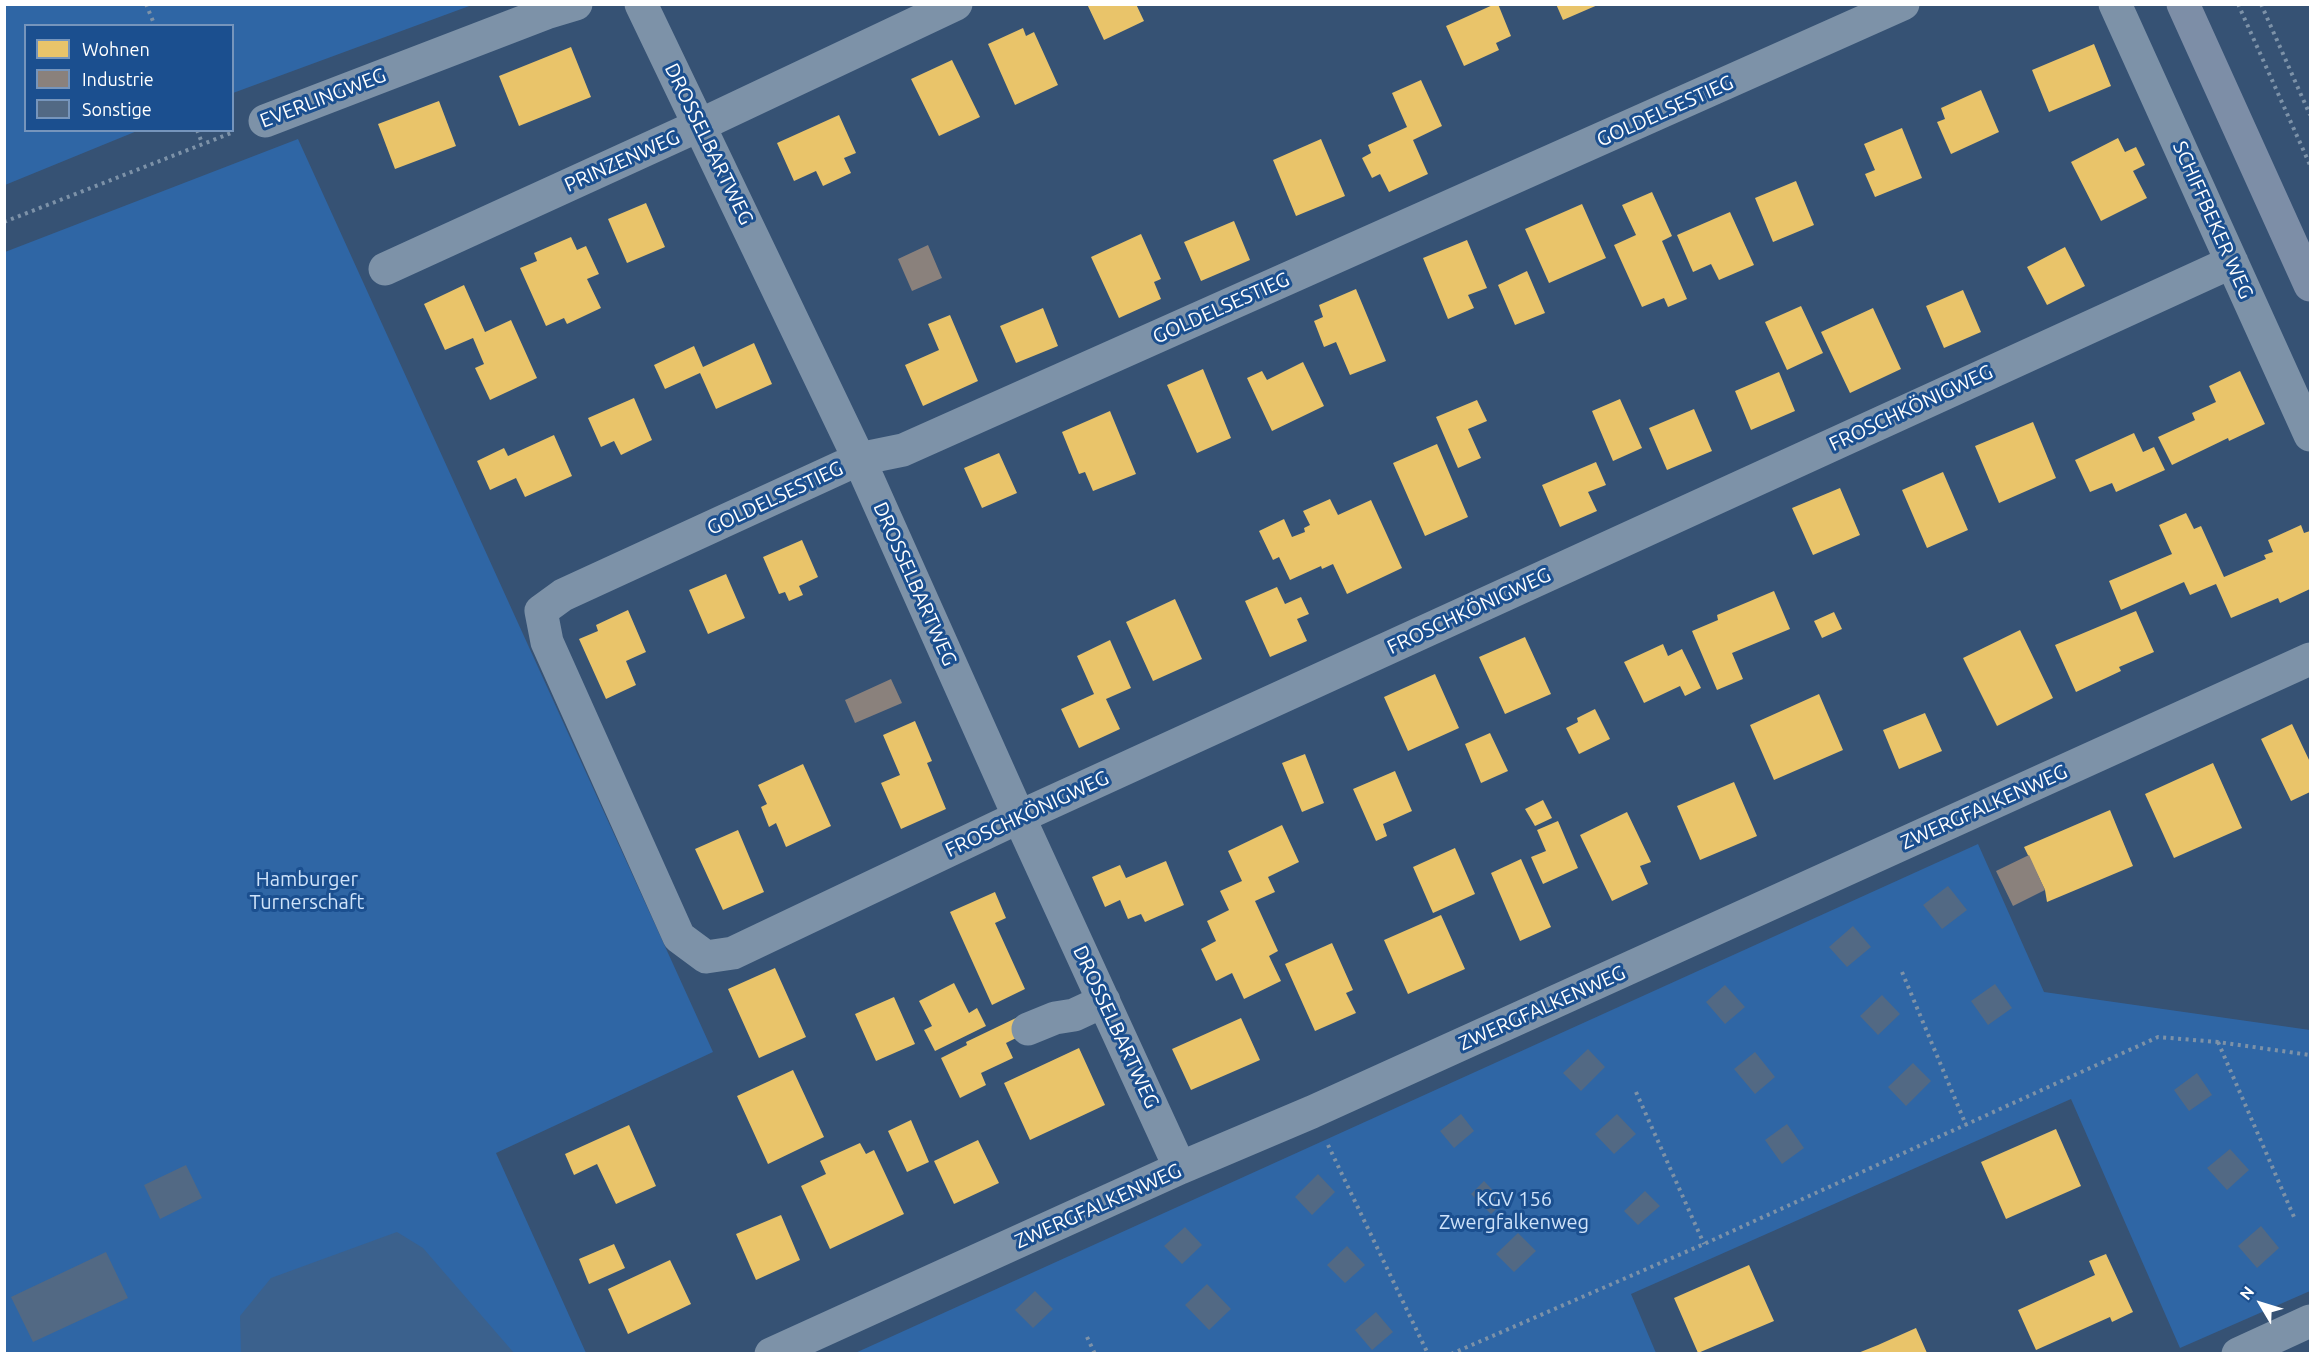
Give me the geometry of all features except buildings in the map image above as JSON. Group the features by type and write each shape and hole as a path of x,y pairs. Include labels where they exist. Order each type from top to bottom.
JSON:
{"main road":[{"path":"2184,4 2310,285"}],"street":[{"name":"EVERLINGWEG","path":"265,121 546,13 576,4"},
{"name":"DROSSELBARTWEG","path":"641,4 859,459 1180,1168"},
{"name":"PRINZENWEG","path":"385,269 700,126 956,4"},
{"name":"GOLDELSESTIEG","path":"706,957 679,938 547,642 541,611 563,595 859,459 903,450 1903,4"},
{"name":"SCHIFFBEKER WEG","path":"2115,4 2310,435"},
{"name":"FROSCHKÖNIGWEG","path":"706,957 733,953 1019,816 2232,262"},
{"name":"ZWERGFALKENWEG","path":"771,1353 1180,1168 1312,1112 2310,659"},
{"path":"1028,1029 1055,1018 1074,1015 1104,1001"},
{"path":"2238,1353 2310,1321"}],"path":[{"path":"146,4 154,24"},
{"path":"2238,4 2310,165"},
{"path":"2261,4 2310,115"},
{"name":"EVERLINGWEG","path":"234,132 265,121"},
{"path":"198,132 202,143"},
{"name":"EVERLINGWEG","path":"4,222 234,132"},
{"path":"1902,972 1966,1125"},
{"path":"1451,1353 1704,1244 2158,1037 2218,1042 2310,1056"},
{"path":"2218,1042 2294,1217"},
{"path":"1636,1092 1704,1244"},
{"path":"1312,1112 1428,1353"},
{"path":"1087,1337 1095,1353"}],"green space":[{"path":"5,4 472,4 234,93 234,24 24,24 24,132 135,132 5,185"},
{"name":"Hamburger Turnerschaft","path":"298,139 713,1052 496,1153 586,1353 5,1353 5,252"},
{"name":"KGV 156 Zwergfalkenweg","path":"1978,844 2044,992 2310,1030 2310,1291 2180,1348 2071,1099 1631,1294 1656,1353 853,1354"}],"shaded area":[{"path":"397,1232 423,1248 514,1353 241,1353 240,1316 271,1278"}]}
